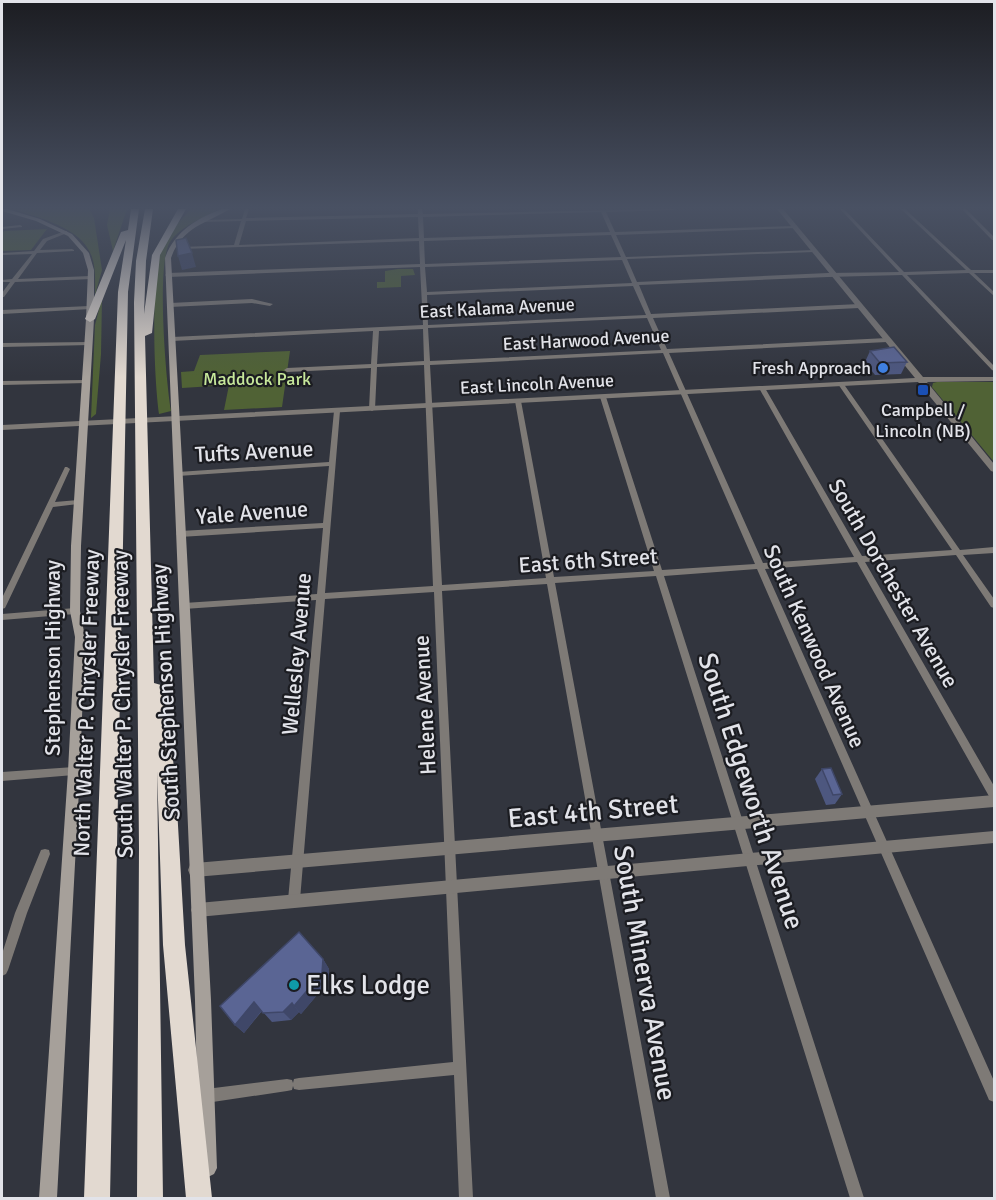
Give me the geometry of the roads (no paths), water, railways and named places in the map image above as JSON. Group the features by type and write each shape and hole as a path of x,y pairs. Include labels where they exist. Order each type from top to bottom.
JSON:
{"highway":[{"path":"90,320 110,265"},
{"name":"North Walter P. Chrysler Freeway","path":"97,1198 123,292 129,265"},
{"name":"South Walter P. Chrysler Freeway","path":"140,265 146,619 150,1198"},
{"path":"140,360 148,328 155,265"},
{"path":"146,619 166,774 174,945 199,1198"}],"main road":[{"name":"Stephenson Highway","path":"48,1198 74,771 80,637 75,611 78,502 86,424 85,382 90,320 88,308 90,265"},
{"name":"South Stephenson Highway","path":"168,265 209,1198"}],"street":[{"path":"2,296 26,265"},
{"path":"168,275 448,265"},
{"name":"South Kenwood Avenue","path":"627,265 994,1095"},
{"path":"825,265 994,470"},
{"path":"896,265 994,369"},
{"path":"963,265 994,294"},
{"name":"Helene Avenue","path":"423,266 466,1198"},
{"path":"424,294 833,275 994,271"},
{"path":"2,281 90,278"},
{"path":"170,305 259,301 270,304"},
{"name":"East Kalama Avenue","path":"172,339 859,306"},
{"path":"2,312 88,308"},
{"path":"372,409 376,329"},
{"name":"East Harwood Avenue","path":"287,370 887,340"},
{"path":"2,345 88,344"},
{"name":"East Lincoln Avenue","path":"2,428 920,380 994,379"},
{"path":"2,383 85,382"},
{"path":"841,384 994,605"},
{"name":"South Dorchester Avenue","path":"762,388 994,795"},
{"name":"South Edgeworth Avenue","path":"603,397 857,1198"},
{"name":"South Minerva Avenue","path":"518,401 663,1198"},
{"name":"Wellesley Avenue","path":"294,900 337,411"},
{"name":"Tufts Avenue","path":"178,474 333,464"},
{"path":"2,606 67,469"},
{"path":"50,505 78,502"},
{"name":"Yale Avenue","path":"180,534 327,525"},
{"name":"East 6th Street","path":"184,606 994,550"},
{"path":"2,617 75,611"},
{"path":"2,777 74,771"},
{"name":"East 4th Street","path":"195,870 994,801"},
{"path":"198,910 603,871 994,837"},
{"path":"2,970 45,854"},
{"path":"206,1096 293,1084 460,1068"}],"place":[{"name":"Fresh Approach","path":"883,368"},
{"name":"Campbell / Lincoln (NB)","path":"923,390"},
{"name":"Elks Lodge","path":"294,985"}],"park label":[{"name":"Maddock Park","path":"257,379"}]}
